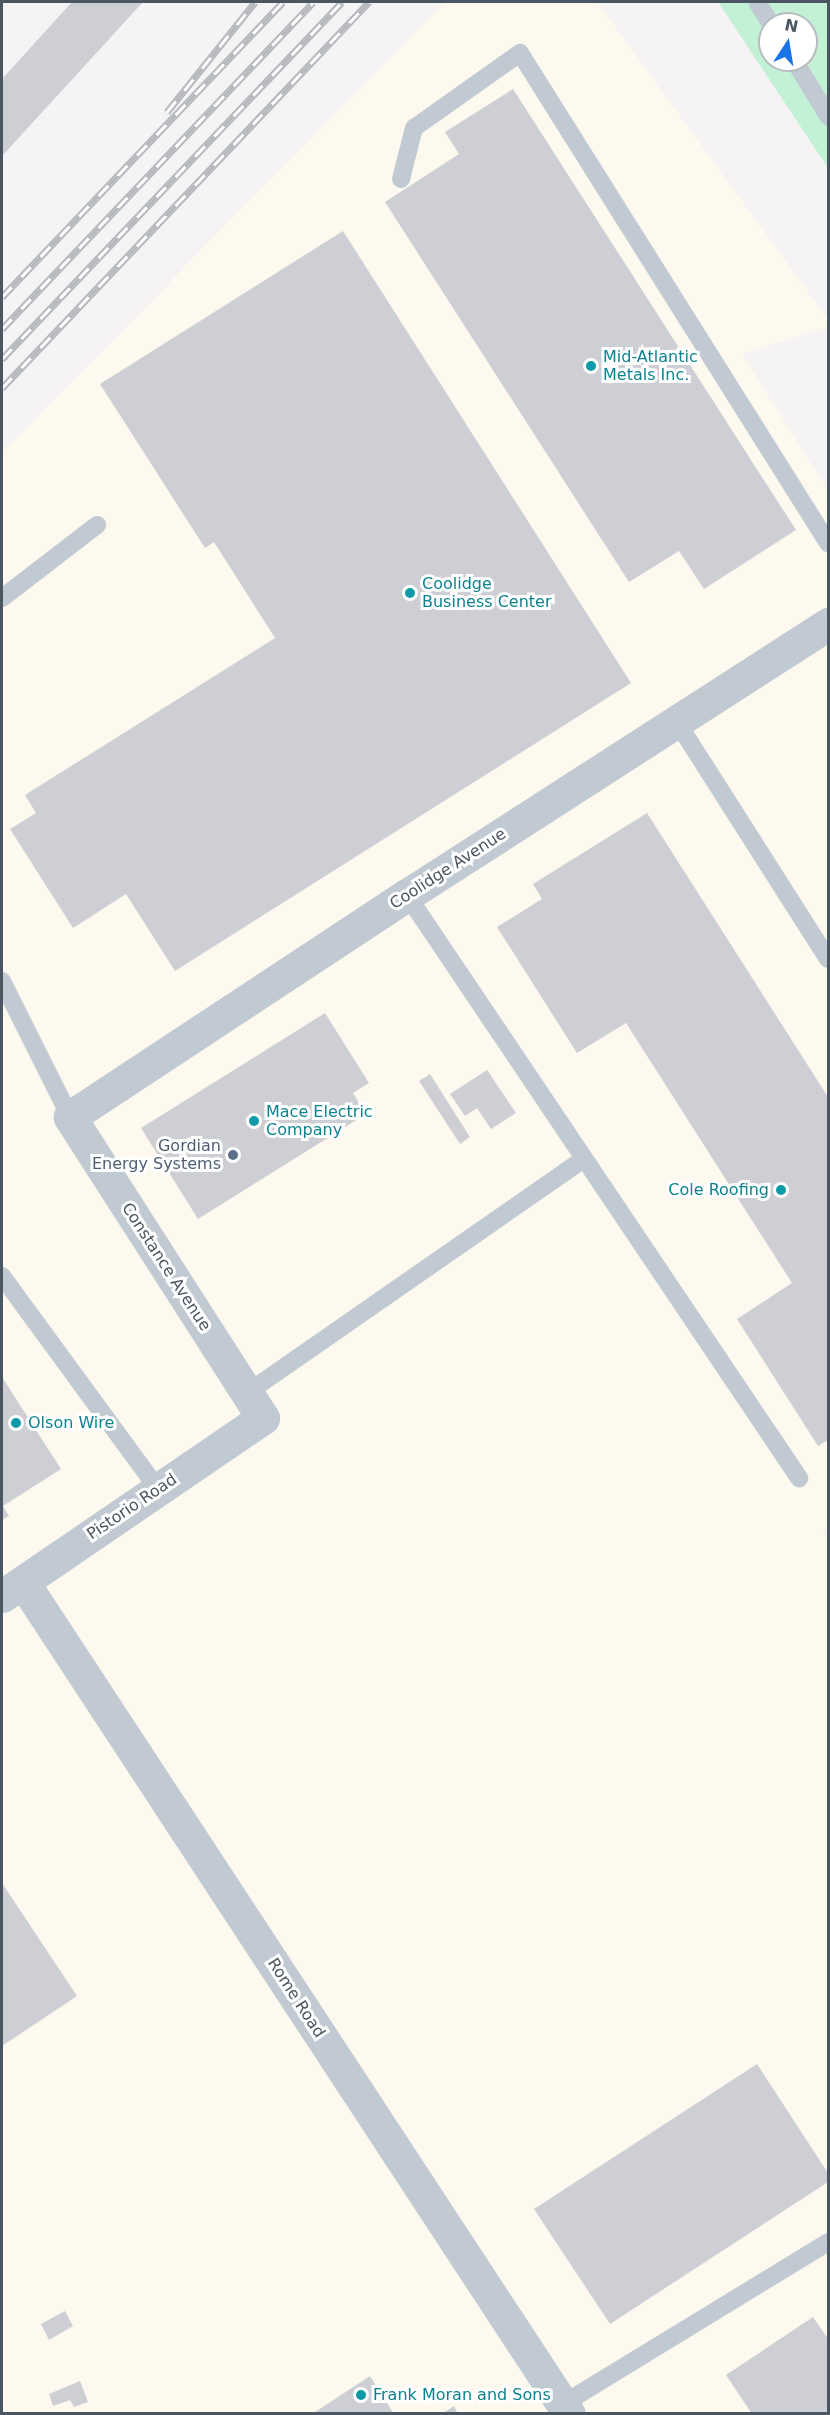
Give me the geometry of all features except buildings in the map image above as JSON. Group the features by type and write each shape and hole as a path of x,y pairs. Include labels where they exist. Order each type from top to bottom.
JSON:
{"street":[{"name":"Coolidge Avenue","path":"70,1117 407,895 828,624"},
{"name":"Constance Avenue","path":"70,1117 255,1405"},
{"name":"Pistorio Road","path":"12,1589 158,1489 255,1405"},
{"name":"Rome Road","path":"12,1589 566,2409"}],"lane":[{"path":"401,179 414,128 520,53 828,543"},
{"path":"801,72 828,116"},
{"path":"2,598 98,525"},
{"path":"677,722 828,959"},
{"path":"407,895 798,1478"},
{"path":"2,981 70,1117"},
{"path":"255,1405 584,1159"},
{"path":"2,1276 158,1489"},
{"path":"566,2409 828,2242"}],"shaded area":[{"path":"445,2 597,2 828,319 828,327 742,354 828,490 828,1528 823,1532 828,1540 828,2413 2,2414 2,453"}],"green space":[{"path":"718,2 828,2 828,168 764,72 818,72 818,12 758,12 758,62"}],"railway":[{"path":"167,112 255,2"},
{"path":"2,297 283,2"},
{"path":"2,329 313,2"},
{"path":"2,359 342,2"},
{"path":"2,388 369,2"}],"place":[{"name":"Mid-Atlantic Metals Inc.","path":"591,366"},
{"name":"Coolidge Business Center","path":"410,593"},
{"name":"Mace Electric Company","path":"254,1121"},
{"name":"Gordian Energy Systems","path":"233,1155"},
{"name":"Cole Roofing","path":"781,1190"},
{"name":"Olson Wire","path":"16,1423"},
{"name":"Frank Moran and Sons","path":"361,2395"}]}
